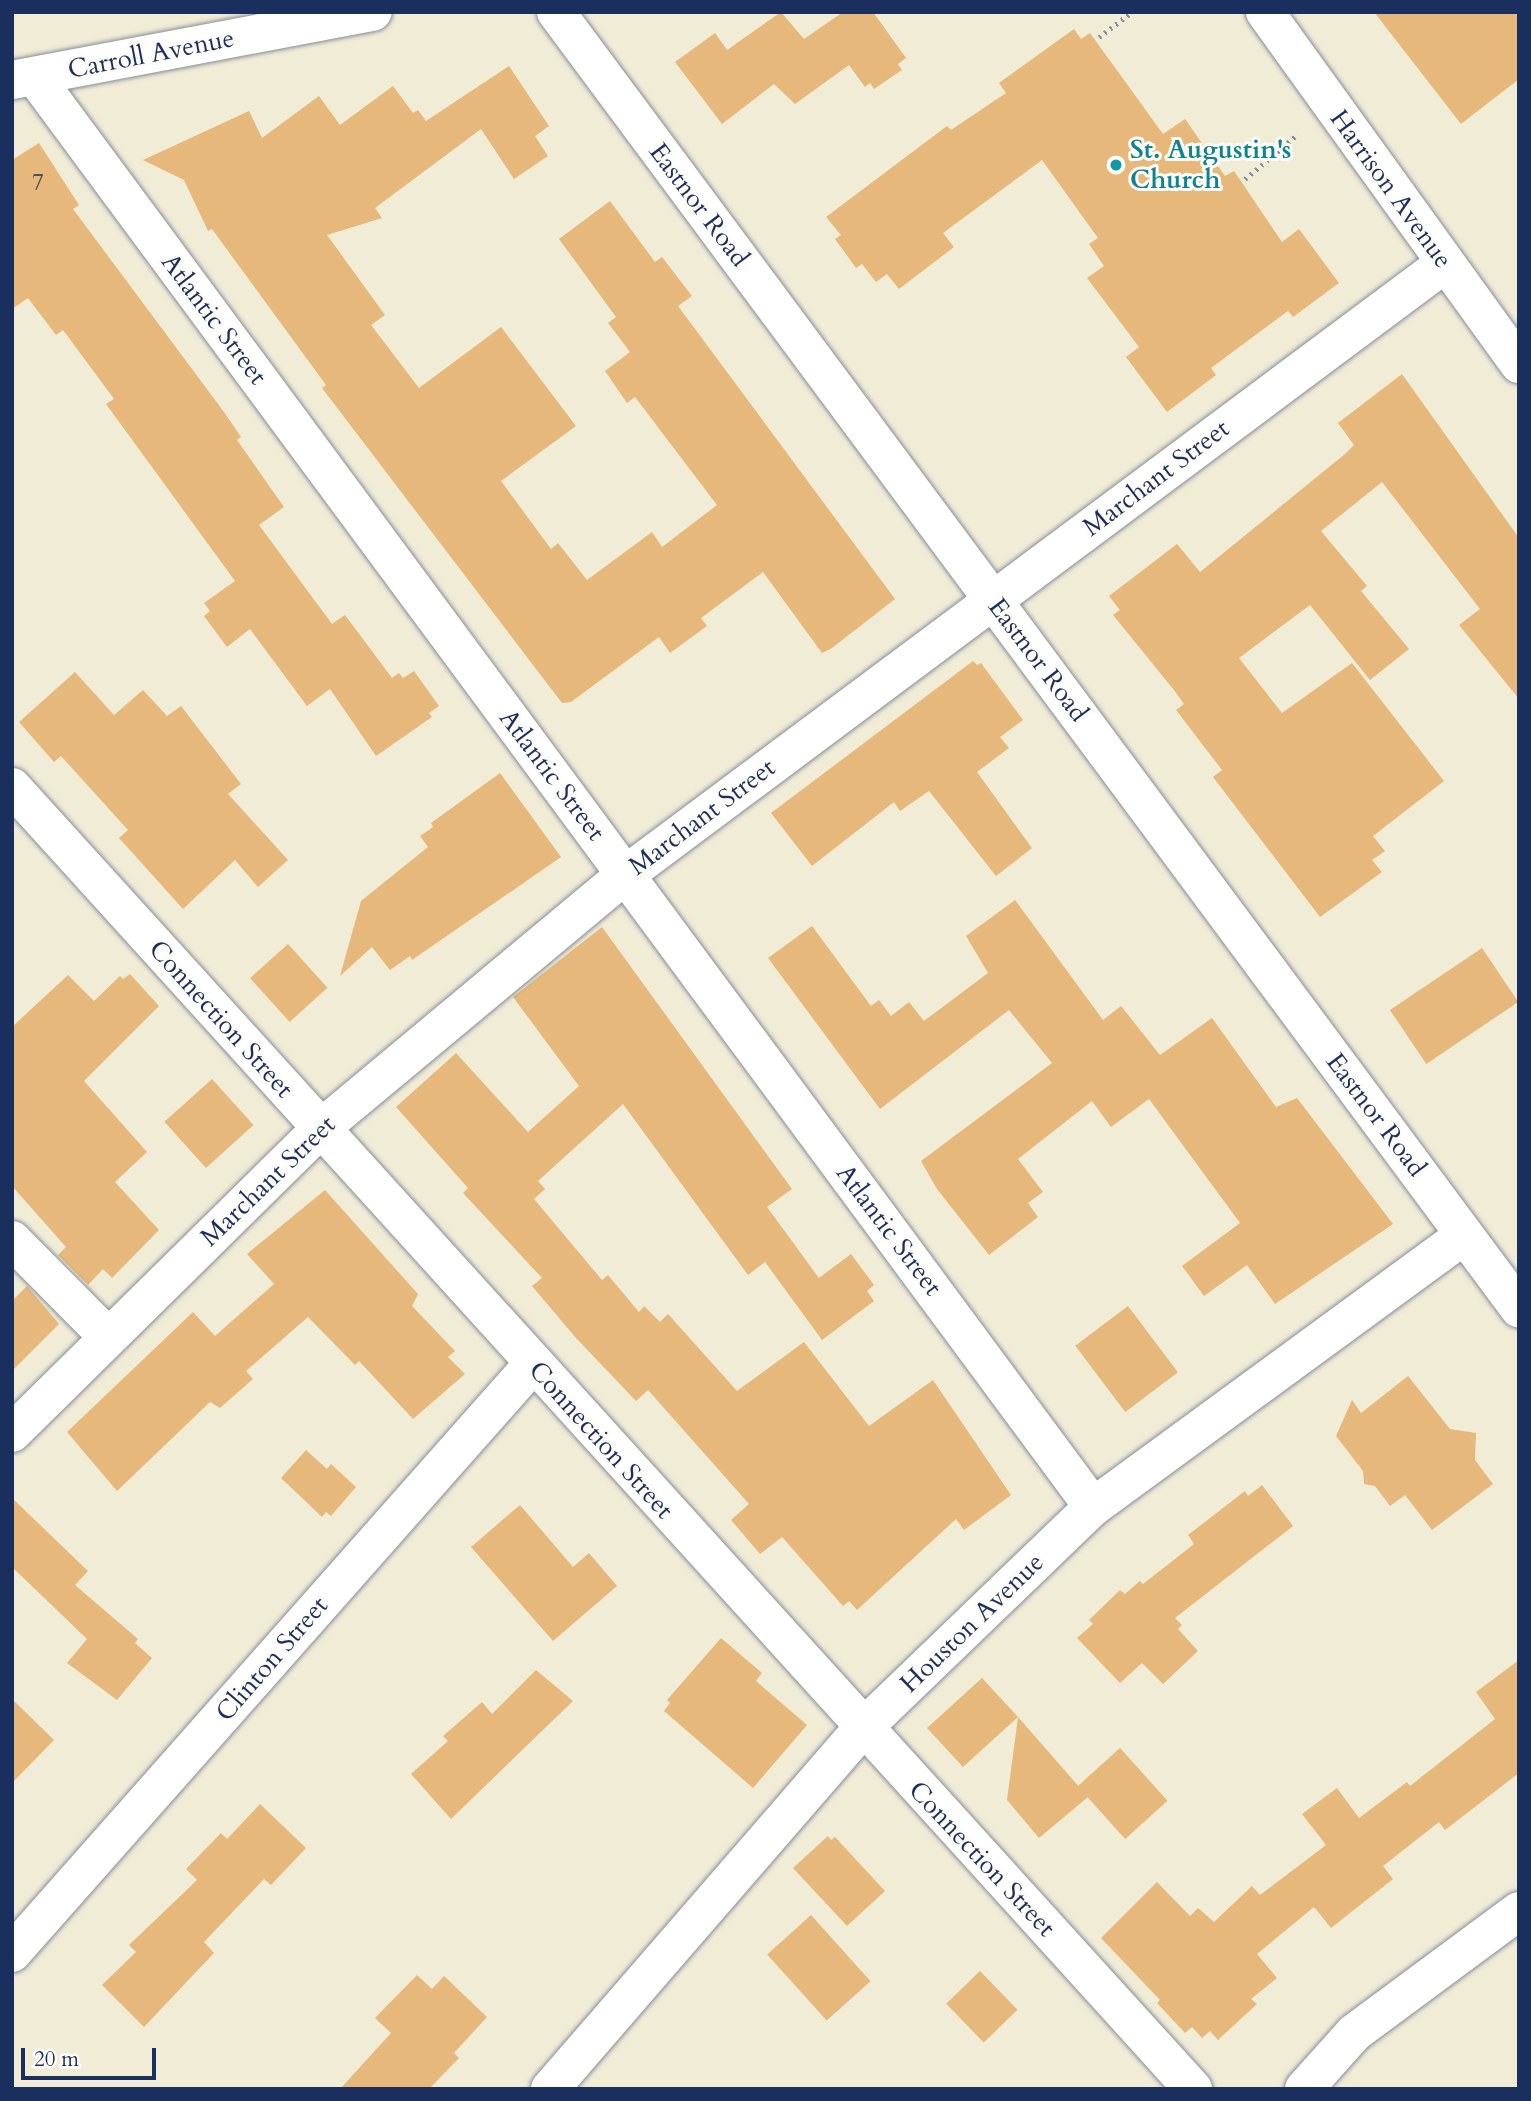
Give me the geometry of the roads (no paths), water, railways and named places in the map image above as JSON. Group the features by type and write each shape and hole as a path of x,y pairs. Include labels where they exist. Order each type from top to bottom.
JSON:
{"street":[{"name":"Carroll Avenue","path":"24,79 373,12"},
{"name":"Eastnor Road","path":"556,12 1519,1308"},
{"name":"Harrison Avenue","path":"1265,12 1444,264 1519,364"},
{"name":"Atlantic Street","path":"24,79 625,875 1093,1507"},
{"name":"Marchant Street","path":"12,1433 107,1336 320,1129 625,875 1444,264"},
{"name":"Connection Street","path":"12,787 862,1729 1193,2089"},
{"name":"Houston Avenue","path":"550,2089 862,1729 1093,1507 1464,1235"},
{"path":"12,1240 107,1336"},
{"name":"Clinton Street","path":"12,1953 533,1364"},
{"path":"1304,2089 1354,2033 1519,1911"}],"place":[{"name":"St. Augustin's Church","path":"1116,165"}]}
